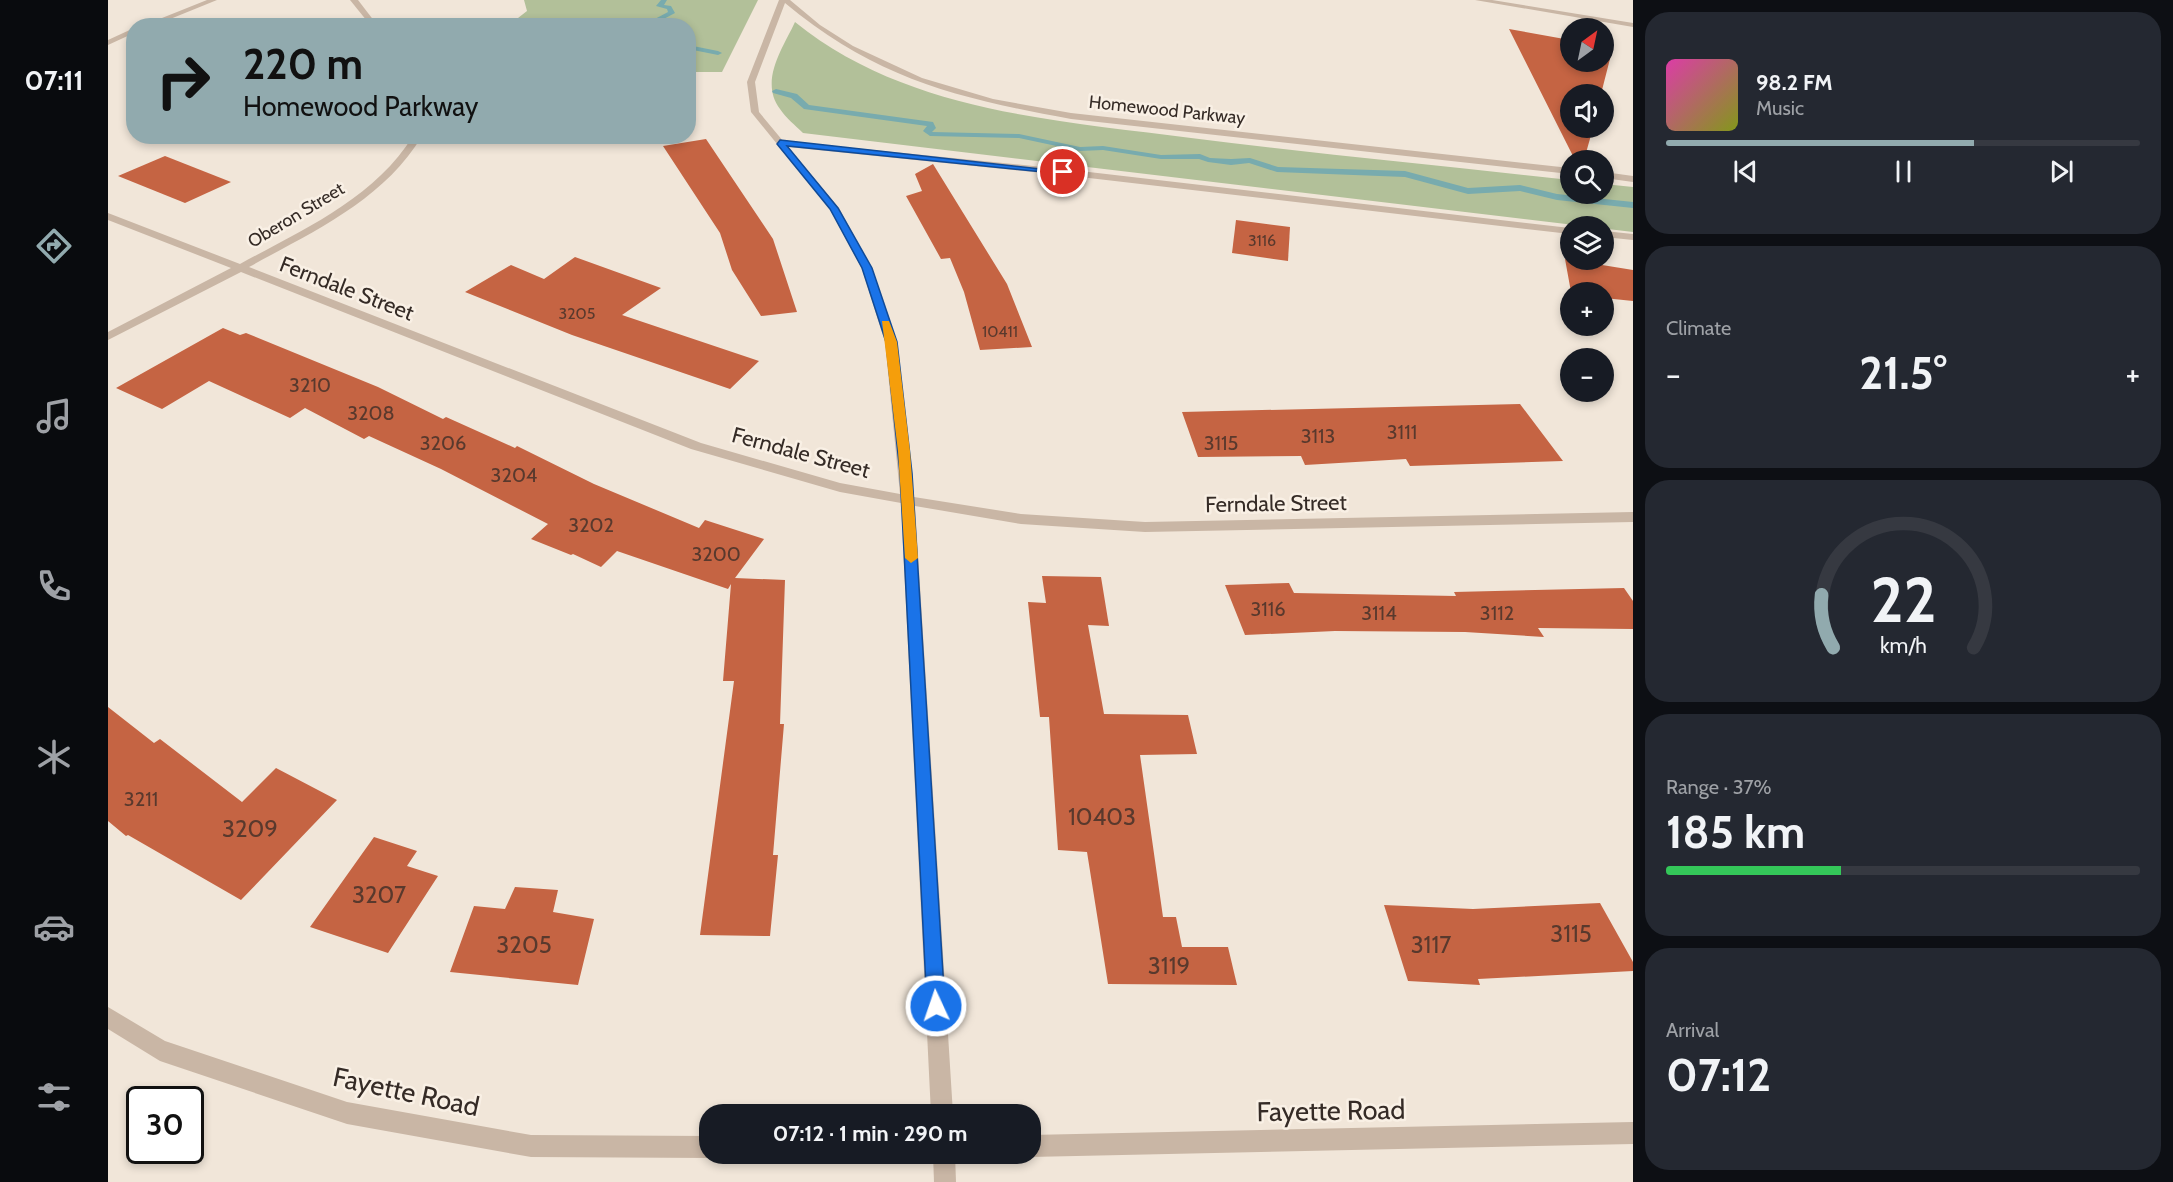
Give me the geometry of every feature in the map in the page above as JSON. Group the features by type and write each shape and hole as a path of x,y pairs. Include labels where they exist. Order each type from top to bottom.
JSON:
{"street":[{"path":"166,18 213,0"},
{"path":"354,0 369,18"},
{"path":"785,0 751,82 755,112 834,208 867,268 891,342 907,500 941,1104"},
{"name":"Homewood Parkway","path":"785,0 832,39 856,54 913,80 993,103 1071,116 1560,170"},
{"path":"1479,0 1633,25"},
{"path":"108,43 126,34"},
{"path":"780,143 1063,172 1560,230"},
{"name":"Oberon Street","path":"108,337 339,212 393,170 412,150 415,144"},
{"path":"1614,176 1633,179"},
{"name":"Ferndale Street","path":"108,216 696,446 840,487 1021,519 1145,527 1633,517"},
{"path":"1614,235 1633,237"},
{"name":"Fayette Road","path":"108,1017 160,1050 347,1113 531,1146 699,1147"},
{"name":"Fayette Road","path":"1041,1146 1633,1133"},
{"path":"944,1164 945,1182"}],"green space":[{"path":"524,0 758,0 722,72 696,72 696,18 518,18 527,11"},
{"path":"795,22 838,52 885,76 933,94 984,107 1087,125 1191,138 1560,179 1560,204 1614,204 1614,185 1633,187 1633,232 1614,230 1614,216 1560,216 1560,223 803,133 780,109 774,98 772,76 779,54"}],"building":[{"path":"1509,29 1560,38 1560,72 1607,72 1604,84 1560,84 1560,130"},
{"path":"1564,138 1590,138 1587,150 1570,150"},
{"path":"706,139 773,239 797,312 761,316 732,270 720,233 663,146 696,144 696,141"},
{"path":"165,156 231,182 185,203 118,176"},
{"path":"933,164 1007,284 1032,347 980,350 964,292 950,258 941,259 906,196 922,191 915,174"},
{"path":"1236,220 1290,227 1288,261 1232,253"},
{"path":"575,257 661,288 622,315 759,361 730,389 572,335 465,292 511,265 544,279"},
{"path":"1614,267 1633,270 1633,301 1614,299 1614,282 1569,282 1567,270 1614,270"},
{"path":"223,328 240,335 246,333 378,387 443,419 446,417 515,448 517,446 594,484 699,528 705,520 764,539 735,578 785,580 780,724 784,724 773,855 778,855 770,936 700,935 734,681 723,681 731,584 728,589 617,551 601,567 531,539 548,524 441,469 369,436 364,439 305,408 290,418 209,381 162,409 116,388"},
{"path":"1520,404 1563,461 1410,466 1406,459 1305,465 1301,456 1198,457 1182,412"},
{"path":"1042,576 1101,577 1109,626 1088,625 1104,714 1188,715 1197,754 1140,755 1163,917 1176,917 1182,947 1228,947 1237,985 1108,984 1087,852 1058,850 1049,717 1040,717 1028,602 1046,603"},
{"path":"1289,583 1294,593 1456,596 1454,592 1624,588 1633,601 1633,629 1538,628 1544,637 1465,632 1335,631 1245,635 1225,585"},
{"path":"108,707 154,743 160,739 242,802 276,768 337,800 241,900 128,835 126,836 108,821"},
{"path":"374,837 417,851 407,866 438,876 388,953 310,927"},
{"path":"515,887 558,890 553,912 594,919 578,985 450,972 474,906 505,909"},
{"path":"1600,903 1633,962 1633,971 1478,979 1480,985 1408,981 1384,905 1473,909"}],"waterway":[{"path":"661,18 672,13 669,7 659,6 664,0"},
{"path":"696,49 718,53"},
{"path":"776,91 794,96 807,107 930,124 932,128 927,131 930,134 1019,136 1080,149 1103,148 1161,157 1200,156 1208,160 1231,162 1250,160 1277,169 1405,174 1468,191 1520,188 1557,197 1633,205"}],"slow traffic":[{"path":"885,324 891,342 904,451 911,558"}],"route":[{"path":"936,1006 906,473 891,342 867,268 834,208 780,143 1063,172"}]}
